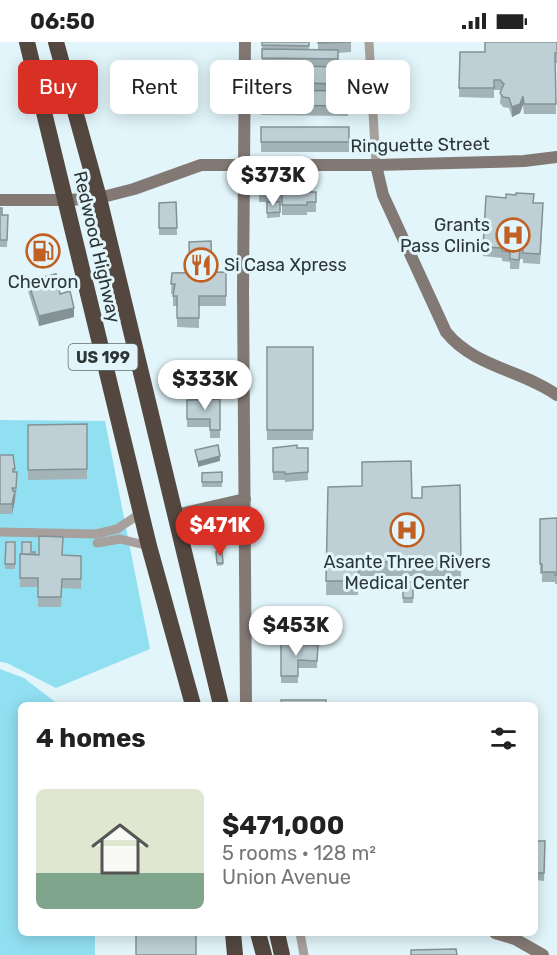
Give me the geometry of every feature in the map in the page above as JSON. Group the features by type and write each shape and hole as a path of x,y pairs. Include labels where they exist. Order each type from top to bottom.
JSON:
{"highway":[{"name":"Redwood Highway","path":"27,42 149,546 192,702"},
{"name":"Redwood Highway","path":"56,42 99,198 220,702"},
{"path":"166,612 172,656 182,702"},
{"path":"233,936 235,955"},
{"path":"259,936 264,955"},
{"path":"277,936 282,955"}],"street":[{"path":"245,42 246,702"},
{"path":"369,42 376,165 383,195 446,332 455,343 475,357 524,377 557,395"},
{"name":"Ringuette Street","path":"0,200 99,198 134,189 201,165 376,165 557,158"},
{"path":"175,515 245,499"},
{"path":"96,539 117,529 141,513"},
{"path":"0,532 120,539 149,546"},
{"path":"301,936 304,955"},
{"path":"504,936 543,955"}],"shaded area":[{"path":"0,420 105,421 150,649 56,688 7,663 0,662"},
{"path":"0,669 24,678 55,702 18,702 18,936 95,936 95,955 0,955"}],"building":[{"path":"262,42 309,42 309,46 262,45"},
{"path":"485,42 557,42 557,53 555,53 556,104 524,104 523,96 520,104 512,107 509,98 503,97 500,93 504,84 500,80 494,80 494,88 459,88 460,52 485,52"},
{"path":"262,49 338,50 338,59 262,58"},
{"path":"314,66 326,67 326,84 314,83"},
{"path":"314,91 326,91 326,106 314,106"},
{"path":"261,127 349,127 349,142 261,142"},
{"path":"259,171 309,171 309,192 316,192 316,202 307,202 307,205 282,205 282,192 259,192"},
{"name":"Grants Pass Clinic","path":"516,193 534,194 533,203 543,203 540,254 523,253 523,249 520,249 519,260 510,259 510,252 502,251 502,248 483,247 486,196 506,198 506,194 516,195"},
{"path":"176,202 177,228 159,228 159,203"},
{"path":"267,202 280,202 280,212 267,213"},
{"path":"0,208 2,208 2,215 8,215 7,240 0,240"},
{"name":"Si Casa Xpress","path":"211,241 212,272 190,273 189,242"},
{"path":"226,272 226,296 199,296 199,318 177,318 177,296 173,296 175,284 171,284 172,273"},
{"path":"56,274 60,294 70,291 74,308 39,316 28,281"},
{"path":"267,347 313,347 313,430 267,430"},
{"path":"220,399 220,430 210,430 210,419 187,419 187,400"},
{"path":"87,424 87,469 28,470 28,425"},
{"path":"218,445 220,456 198,462 195,450"},
{"path":"297,445 297,448 308,448 308,472 285,474 285,472 273,472 273,448"},
{"path":"0,455 13,455 15,469 13,472 17,472 16,488 12,488 15,491 12,504 0,504"},
{"path":"411,461 412,498 422,498 422,487 460,485 461,566 445,567 446,562 359,562 358,581 326,581 328,487 362,486 362,462"},
{"path":"222,472 222,482 202,482 202,473"},
{"path":"557,518 557,575 555,575 555,572 542,572 540,519"},
{"path":"39,536 63,537 62,555 81,556 81,579 62,579 61,597 38,597 38,578 20,578 20,554 39,555"},
{"path":"6,542 15,542 15,564 5,564"},
{"path":"22,542 31,542 31,552 35,554 22,554"},
{"path":"222,551 223,563 217,563 216,552"},
{"path":"403,582 413,582 413,598 403,598"},
{"path":"281,644 318,645 317,661 298,660 298,676 281,676"},
{"path":"281,700 326,700 326,702 281,702"},
{"path":"538,841 545,841 544,873 538,873"},
{"path":"136,936 196,936 196,955 136,955"},
{"path":"456,949 457,955 411,955 411,950"}],"place":[{"name":"Grants Pass Clinic","path":"513,235"},
{"name":"Chevron","path":"43,251"},
{"name":"Si Casa Xpress","path":"201,265"},
{"name":"Asante Three Rivers Medical Center","path":"407,530"}]}
